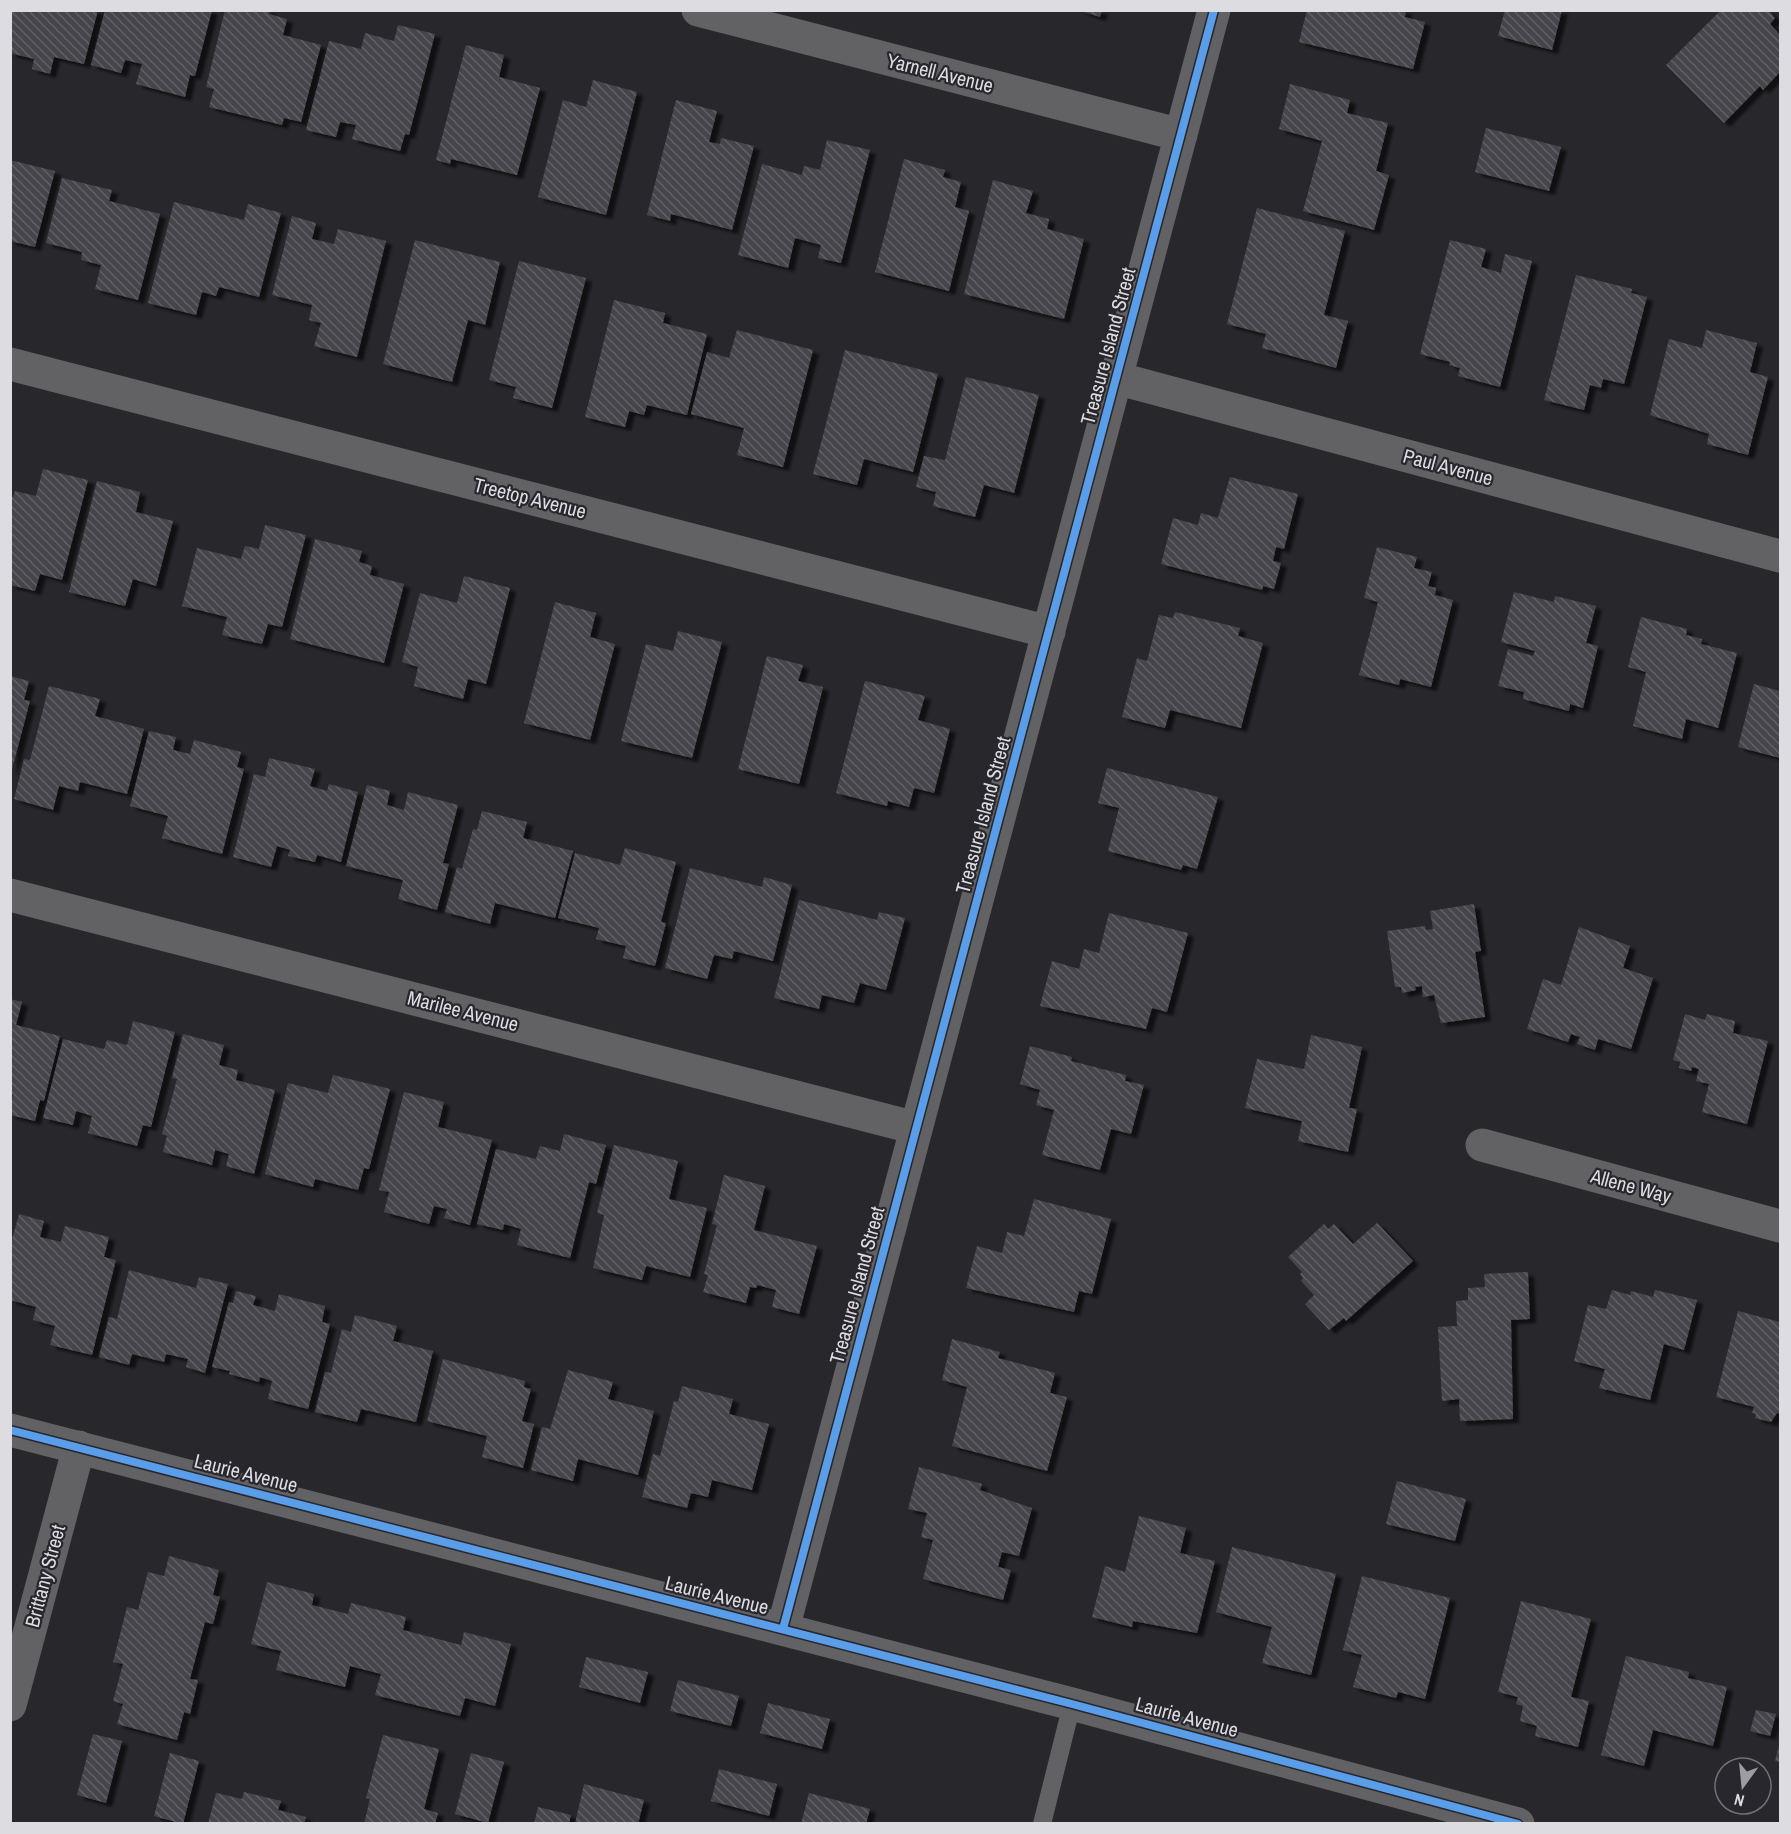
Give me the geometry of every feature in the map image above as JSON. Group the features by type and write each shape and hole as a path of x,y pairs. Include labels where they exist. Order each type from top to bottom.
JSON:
{"street":[{"name":"Yarnell Avenue","path":"698,10 1181,135"},
{"name":"Treasure Island Street","path":"783,1629 1215,10"},
{"name":"Treetop Avenue","path":"10,364 1049,632"},
{"name":"Paul Avenue","path":"1116,378 1780,556"},
{"name":"Marilee Avenue","path":"10,895 916,1128"},
{"name":"Allene Way","path":"1482,1145 1780,1226"},
{"name":"Laurie Avenue","path":"10,1430 1072,1704 1518,1824"},
{"name":"Brittany Street","path":"10,1705 79,1448"}],"lane":[{"path":"1042,1824 1072,1704"}],"building":[{"path":"10,10 98,10 84,64 54,57 50,74 32,69 34,59 10,53"},
{"path":"105,10 212,10 195,76 190,75 185,97 136,84 142,64 125,60 121,73 91,65"},
{"path":"225,10 270,10 269,14 287,19 283,35 321,45 301,122 284,118 282,125 209,107 214,89 206,87"},
{"path":"1078,10 1102,10 1100,17"},
{"path":"1307,10 1406,10 1405,17 1425,22 1413,69 1299,42"},
{"path":"1505,10 1562,10 1552,50 1498,36"},
{"path":"1721,10 1768,10 1775,18 1770,24 1780,35 1780,72 1763,90 1760,86 1724,123 1666,65"},
{"path":"398,25 435,34 409,135 405,134 400,151 352,139 356,125 340,122 336,137 306,130 329,41 361,49 365,33 394,41"},
{"path":"466,45 504,55 499,77 540,88 517,175 451,159 450,164 436,160"},
{"path":"593,80 637,92 606,215 538,197 563,100 586,107"},
{"path":"1290,84 1350,100 1347,113 1388,123 1376,171 1389,175 1374,230 1303,211 1322,141 1279,129"},
{"path":"676,100 717,111 709,142 720,144 721,138 754,146 732,230 671,214 670,221 647,215"},
{"path":"1486,128 1561,147 1549,191 1475,172"},
{"path":"827,140 870,150 841,263 818,258 821,245 795,238 788,268 738,255 762,164 802,175 804,166 820,170"},
{"path":"904,159 945,170 943,177 961,182 955,207 969,211 949,291 875,272"},
{"path":"10,160 55,171 35,247 10,241"},
{"path":"62,178 112,190 109,201 160,214 138,300 95,289 101,265 81,260 82,252 46,243"},
{"path":"993,180 1033,191 1026,213 1049,219 1047,229 1084,239 1064,319 964,294"},
{"path":"174,202 244,220 248,204 281,213 259,297 219,287 216,296 202,292 196,315 148,303"},
{"path":"1257,208 1345,231 1324,315 1348,321 1336,368 1262,348 1266,334 1227,324"},
{"path":"292,216 316,223 312,239 334,244 338,229 386,241 357,357 314,346 321,323 309,320 312,305 272,295"},
{"path":"415,240 500,262 485,325 468,320 452,382 383,364"},
{"path":"1450,240 1486,249 1481,267 1501,273 1505,254 1532,261 1500,387 1458,376 1460,368 1449,365 1450,362 1420,354"},
{"path":"519,261 586,278 552,408 513,398 516,387 489,380"},
{"path":"1576,275 1632,289 1631,293 1647,297 1624,384 1603,379 1601,388 1590,385 1584,410 1544,400"},
{"path":"614,300 665,313 663,323 707,334 687,415 647,405 644,415 629,411 625,427 585,417"},
{"path":"737,330 813,350 783,467 737,455 744,428 691,414 707,352 729,358"},
{"path":"1706,330 1757,343 1750,372 1768,377 1748,455 1707,444 1709,434 1650,415 1669,339 1702,348"},
{"path":"845,350 938,374 913,472 864,459 857,485 813,474"},
{"path":"966,377 1039,395 1014,493 984,485 975,517 933,506 936,492 916,487 924,456 945,460"},
{"path":"43,469 88,480 62,580 40,574 35,591 10,585 10,496 13,497 15,491 36,496"},
{"path":"1230,477 1298,494 1284,549 1276,547 1273,561 1281,563 1274,589 1263,586 1262,590 1161,564 1173,518 1198,525 1201,513 1218,518"},
{"path":"97,481 140,492 136,512 173,521 156,586 133,579 125,606 69,592"},
{"path":"265,525 306,535 282,627 268,624 262,644 222,635 227,617 182,606 197,548 241,559 245,546 259,549"},
{"path":"315,539 362,551 359,562 372,566 370,575 404,584 384,663 290,639"},
{"path":"1377,547 1417,557 1414,568 1432,572 1428,586 1436,588 1435,595 1453,600 1431,687 1400,679 1399,685 1359,675 1378,602 1364,598"},
{"path":"464,576 510,588 486,684 468,679 463,699 414,686 418,667 402,662 420,593 457,603"},
{"path":"1514,592 1554,602 1555,596 1596,606 1586,643 1598,646 1583,708 1570,704 1569,711 1523,699 1524,692 1498,686 1508,649 1533,656 1535,651 1501,642"},
{"path":"555,602 596,613 590,637 615,644 590,740 524,723"},
{"path":"1175,612 1240,628 1238,636 1263,643 1241,728 1170,710 1165,728 1122,717 1137,658 1147,661 1159,615 1173,618"},
{"path":"1641,617 1687,629 1686,635 1702,639 1701,644 1737,653 1718,728 1686,719 1682,739 1633,726 1646,672 1628,667"},
{"path":"678,631 722,642 692,758 621,741 646,644 673,651"},
{"path":"767,656 803,665 798,681 823,687 799,784 738,769"},
{"path":"10,676 29,681 24,700 30,701 11,773"},
{"path":"865,681 925,696 918,720 950,729 934,793 914,788 909,807 888,801 887,806 836,793"},
{"path":"1754,684 1780,691 1780,758 1738,747"},
{"path":"49,686 100,699 95,716 144,729 127,794 80,782 78,791 59,786 53,810 14,799 24,759 30,760"},
{"path":"149,731 176,737 173,750 190,754 194,740 241,752 237,767 244,769 222,854 162,838 168,816 130,806"},
{"path":"269,758 315,769 310,786 327,791 329,784 358,792 341,862 317,855 315,862 288,856 290,850 277,846 271,867 233,857 254,774 265,777"},
{"path":"1107,768 1218,797 1197,869 1183,865 1181,870 1108,851 1119,808 1098,803"},
{"path":"367,785 390,791 387,805 404,810 408,792 458,805 443,863 449,864 437,910 398,899 403,880 346,866"},
{"path":"482,811 527,822 523,838 573,851 555,918 495,903 490,924 445,912 457,867 462,869 473,829 477,830"},
{"path":"625,848 676,862 661,922 666,923 655,966 623,958 626,946 596,939 599,928 558,918 575,853 620,865"},
{"path":"690,868 762,887 764,877 792,885 773,961 734,951 732,959 714,955 707,979 665,968"},
{"path":"799,900 877,920 879,912 905,918 886,990 860,983 854,1003 822,995 819,1009 774,998"},
{"path":"1474,904 1481,951 1475,952 1485,1017 1441,1023 1434,995 1423,997 1422,986 1402,993 1401,987 1395,987 1387,931 1425,926 1426,930 1433,929 1430,911"},
{"path":"1109,913 1188,933 1167,1012 1152,1008 1146,1029 1040,1006 1052,961 1079,969 1084,949 1099,953"},
{"path":"1579,927 1630,946 1623,968 1653,978 1631,1049 1598,1039 1595,1050 1577,1044 1580,1037 1571,1034 1568,1042 1527,1029 1543,979 1561,985"},
{"path":"10,999 22,1002 16,1025 60,1036 44,1101 40,1100 35,1121 10,1115 13,1094 10,1094"},
{"path":"1685,1014 1705,1020 1707,1014 1735,1021 1733,1033 1768,1041 1747,1124 1702,1112 1709,1084 1696,1081 1699,1069 1692,1067 1691,1071 1679,1068 1680,1062 1673,1060"},
{"path":"133,1021 175,1032 151,1127 143,1125 137,1146 88,1133 92,1116 76,1111 73,1125 43,1118 63,1039 104,1049 107,1040 127,1045"},
{"path":"183,1034 224,1045 219,1065 238,1070 236,1080 275,1090 254,1174 226,1166 229,1154 215,1150 212,1165 163,1152 167,1136 162,1134 177,1079 172,1078"},
{"path":"1311,1035 1362,1047 1349,1108 1357,1109 1348,1152 1298,1141 1302,1121 1245,1108 1257,1059 1304,1069"},
{"path":"1030,1046 1072,1057 1071,1061 1126,1075 1125,1081 1144,1085 1131,1134 1111,1129 1100,1170 1042,1155 1054,1110 1036,1105 1040,1090 1020,1084"},
{"path":"333,1075 390,1089 369,1169 364,1168 358,1190 315,1179 313,1187 265,1174 288,1083 328,1093"},
{"path":"404,1092 444,1102 438,1127 492,1140 470,1225 444,1218 447,1209 434,1206 429,1224 384,1212 389,1192 379,1190"},
{"path":"564,1134 606,1145 596,1184 589,1182 570,1258 517,1245 521,1229 504,1224 503,1230 477,1224 496,1149 536,1159 540,1146 560,1151"},
{"path":"614,1145 678,1161 669,1199 707,1208 690,1277 646,1266 642,1280 593,1268 604,1215 597,1213"},
{"path":"724,1175 765,1186 754,1230 817,1246 799,1314 772,1307 776,1290 757,1285 756,1288 750,1287 746,1303 703,1292 708,1275 704,1274 717,1225 712,1224"},
{"path":"1034,1199 1111,1219 1092,1294 1079,1291 1074,1312 966,1288 977,1246 1002,1253 1007,1232 1024,1236"},
{"path":"19,1214 44,1221 40,1237 61,1242 65,1226 109,1237 104,1257 116,1260 92,1355 50,1345 55,1326 33,1320 36,1307 10,1300 10,1246"},
{"path":"1377,1223 1413,1261 1346,1321 1344,1318 1329,1330 1305,1304 1314,1295 1301,1281 1302,1272 1288,1257 1324,1224 1328,1229 1334,1224 1353,1244"},
{"path":"129,1270 196,1288 199,1277 228,1284 205,1373 186,1367 188,1359 166,1354 164,1362 132,1354 129,1365 99,1357 109,1317 117,1319"},
{"path":"1528,1272 1530,1319 1511,1320 1513,1419 1460,1421 1459,1399 1442,1401 1438,1327 1457,1326 1456,1301 1468,1300 1468,1288 1485,1287 1484,1274"},
{"path":"1612,1290 1630,1295 1631,1291 1653,1297 1655,1290 1697,1300 1684,1350 1664,1344 1650,1400 1599,1388 1605,1369 1574,1361 1588,1305 1606,1309"},
{"path":"236,1291 256,1296 253,1305 275,1311 279,1294 325,1306 322,1322 330,1324 308,1409 268,1399 272,1381 260,1377 259,1382 212,1367 229,1302 233,1303"},
{"path":"1738,1311 1780,1322 1780,1414 1777,1413 1771,1422 1755,1418 1756,1414 1752,1413 1754,1407 1716,1397"},
{"path":"355,1315 397,1326 393,1341 433,1351 416,1422 361,1409 357,1422 315,1412 325,1372 331,1373 342,1329 351,1332"},
{"path":"952,1339 1000,1352 998,1358 1055,1373 1050,1393 1067,1397 1047,1471 952,1446 967,1387 942,1380"},
{"path":"443,1359 525,1381 524,1387 531,1389 522,1421 534,1424 523,1468 482,1457 487,1436 427,1421"},
{"path":"568,1370 613,1382 608,1399 654,1411 638,1475 578,1459 573,1481 531,1470 542,1427 550,1429"},
{"path":"682,1386 733,1399 729,1414 769,1424 752,1490 712,1480 708,1497 691,1493 687,1508 642,1497 653,1454 660,1456 674,1401 678,1402"},
{"path":"919,1467 982,1484 980,1490 1032,1508 1019,1556 1002,1552 998,1567 1011,1570 1003,1600 923,1579 933,1540 921,1537 927,1513 908,1509"},
{"path":"1397,1481 1466,1499 1455,1541 1386,1524"},
{"path":"1139,1516 1186,1528 1180,1553 1215,1561 1197,1633 1133,1621 1132,1627 1092,1617 1105,1566 1125,1572"},
{"path":"1232,1547 1336,1574 1311,1675 1262,1663 1272,1627 1216,1612"},
{"path":"169,1556 219,1570 213,1595 220,1597 213,1624 205,1622 190,1679 198,1680 190,1714 184,1712 177,1740 117,1724 123,1704 113,1701 123,1664 113,1662 127,1607 138,1610 148,1572 164,1576"},
{"path":"1362,1576 1450,1598 1425,1699 1398,1692 1396,1698 1353,1687 1362,1655 1343,1650"},
{"path":"267,1582 314,1594 312,1605 348,1614 351,1603 406,1617 403,1630 461,1645 464,1632 511,1644 495,1706 465,1698 460,1716 375,1695 381,1674 350,1666 345,1687 276,1670 281,1651 251,1644"},
{"path":"1521,1601 1591,1619 1571,1697 1589,1701 1578,1747 1535,1736 1537,1726 1520,1721 1523,1706 1516,1704 1518,1697 1498,1692"},
{"path":"1626,1656 1689,1672 1688,1678 1727,1687 1713,1746 1653,1730 1644,1766 1601,1755"},
{"path":"586,1657 648,1672 640,1703 579,1687"},
{"path":"678,1680 739,1696 731,1726 670,1711"},
{"path":"768,1703 830,1719 822,1749 760,1733"},
{"path":"1756,1710 1776,1714 1770,1736 1750,1731"},
{"path":"93,1734 122,1741 106,1803 77,1795"},
{"path":"383,1735 439,1749 424,1809 438,1813 435,1824 364,1824 370,1799 366,1798"},
{"path":"1780,1741 1780,1762 1775,1761"},
{"path":"170,1753 199,1761 183,1824 154,1816"},
{"path":"471,1753 504,1762 488,1823 455,1814"},
{"path":"719,1769 777,1784 769,1816 711,1801"},
{"path":"584,1784 644,1800 638,1824 575,1824"},
{"path":"244,1792 281,1801 278,1810 306,1817 304,1824 208,1824 216,1793 242,1799"},
{"path":"809,1793 870,1809 866,1824 801,1824"},
{"path":"538,1807 571,1815 569,1824 534,1824"}],"cycle path":[{"path":"783,1629 1214,10"},
{"path":"10,1430 1072,1704 1518,1824"}]}
